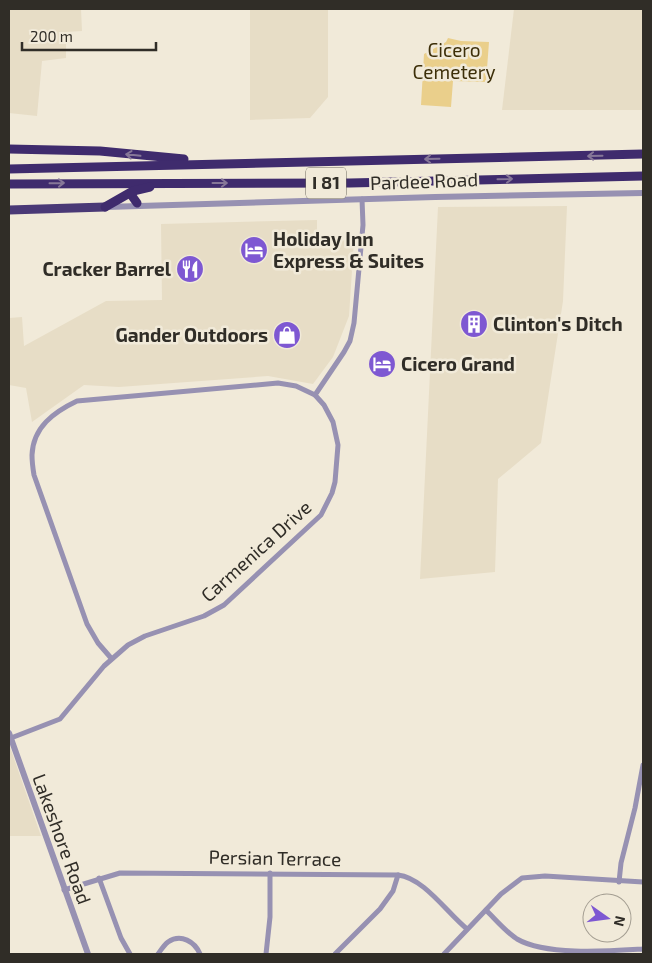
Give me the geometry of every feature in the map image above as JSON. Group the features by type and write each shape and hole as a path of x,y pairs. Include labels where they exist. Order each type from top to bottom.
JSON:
{"highway":[{"path":"9,149 100,151 217,163"},
{"name":"I 81","path":"9,169 643,154"},
{"name":"I 81","path":"9,184 350,183 643,176"},
{"path":"109,205 133,191 177,183"},
{"path":"133,191 132,196 141,204"},
{"name":"Pardee Road","path":"9,210 109,205"}],"street":[{"name":"Pardee Road","path":"9,206 643,193"},
{"path":"112,658 98,643 87,624 34,475 32,455 36,439 50,417 63,407 77,401 278,383 296,386 315,395 350,341 354,323 362,225 362,199"},
{"name":"Carmenica Drive","path":"10,736 60,719 112,658 137,639 214,612 224,605 321,515 332,493 335,482 338,445 333,422 324,405 315,395"},
{"name":"Lakeshore Road","path":"10,736 88,954"},
{"path":"619,882 621,863 638,809 643,765"},
{"name":"Persian Terrace","path":"64,890 120,873 398,875 407,876 418,883 467,929"},
{"path":"266,954 270,917 270,873"},
{"path":"336,954 380,909 393,891 398,875"},
{"path":"444,954 517,881 530,876 643,882"},
{"path":"99,878 121,938 130,954"},
{"path":"486,910 515,937 535,946 591,952 643,949"},
{"path":"158,954 169,941 179,939 190,940 198,948 200,954"}],"shaded area":[{"path":"9,9 81,9 82,31 66,32 66,58 42,61 37,116 9,113"},
{"path":"250,9 328,9 328,97 310,118 250,120"},
{"path":"514,9 643,9 643,110 502,110"},
{"path":"567,206 563,301 541,443 498,479 495,572 420,579 438,207"},
{"path":"317,220 317,242 354,240 349,316 333,357 313,384 268,376 119,387 84,385 32,422 26,388 9,385 9,318 22,317 24,346 106,301 162,300 161,224"},
{"path":"9,744 41,836 9,836"}],"green space":[{"name":"Cicero Cemetery","path":"448,38 461,41 489,42 486,82 453,81 451,107 421,105 424,54 446,42"}],"place":[{"name":"Holiday Inn Express & Suites","path":"254,250"},
{"name":"Cracker Barrel","path":"190,269"},
{"name":"Clinton's Ditch","path":"474,324"},
{"name":"Gander Outdoors","path":"287,335"},
{"name":"Cicero Grand","path":"382,364"}]}
